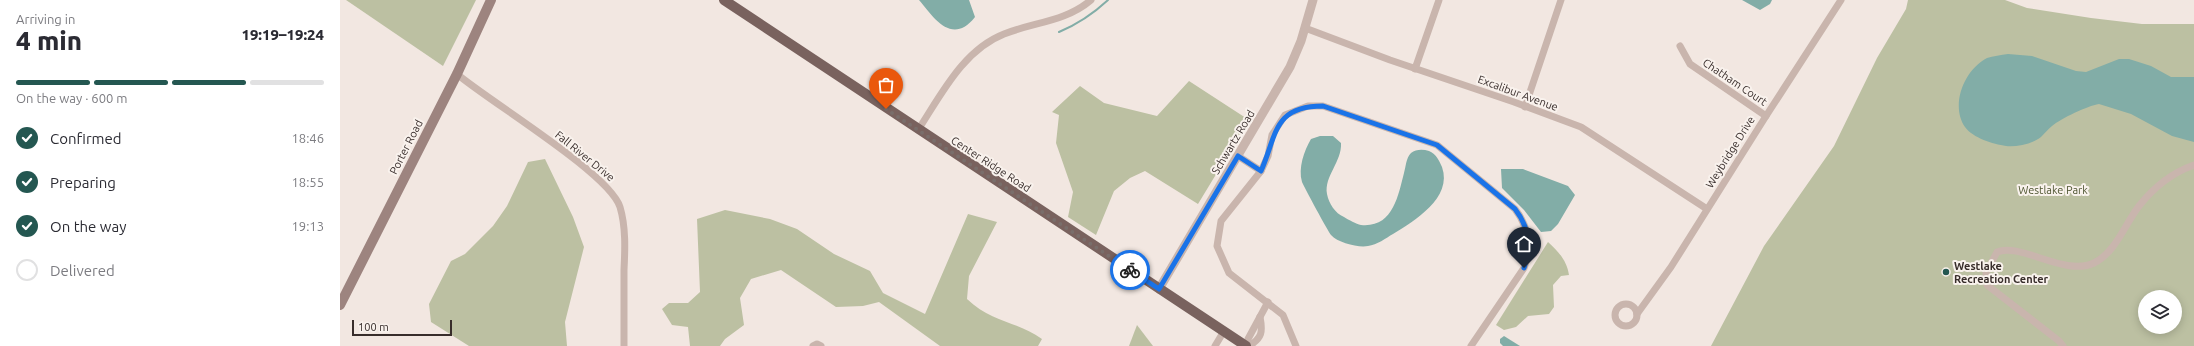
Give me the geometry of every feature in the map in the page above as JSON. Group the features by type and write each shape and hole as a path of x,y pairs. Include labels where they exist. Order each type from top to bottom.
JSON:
{"main road":[{"name":"Porter Road","path":"340,305 457,74 491,0"},
{"name":"Center Ridge Road","path":"724,0 918,130 1224,332 1248,346"}],"street":[{"path":"918,130 964,62 980,47 1010,31 1064,17 1091,0"},
{"name":"Schwartz Road","path":"1159,289 1293,61 1313,0"},
{"path":"1415,69 1439,0"},
{"path":"1525,106 1561,0"},
{"name":"Weybridge Drive","path":"1637,314 1671,267 1841,0"},
{"name":"Excalibur Avenue","path":"1305,28 1415,69 1525,106 1581,127 1707,209"},
{"name":"Chatham Court","path":"1680,46 1690,64 1766,116"},
{"name":"Fall River Drive","path":"457,74 582,165 606,185 614,195 620,207 625,238 624,346"},
{"path":"1296,346 1283,315 1229,273 1217,246 1222,221 1261,171 1268,156 1272,135 1285,116 1308,106 1323,106 1437,145 1515,209 1524,221 1529,238 1529,254 1524,268 1471,346"},
{"path":"1238,156 1261,171"},
{"path":"2063,346 2059,341 1987,285 1986,273 1997,252 2003,250 2071,266 2094,263 2104,256 2139,206 2162,181 2177,171 2194,165"},
{"path":"1248,346 1248,338 1268,302"},
{"path":"1215,346 1224,332"},
{"path":"813,346 817,344 821,346"}],"green space":[{"path":"346,0 476,0 443,66"},
{"name":"Westlake Park","path":"1908,0 2005,0 2027,8 2091,18 2142,24 2194,24 2194,346 1711,346 1764,246 1834,146 1877,58 1906,9"},
{"path":"1189,81 1249,120 1198,204 1145,171 1130,178 1114,191 1096,235 1068,217 1073,192 1056,143 1059,115 1052,112 1080,86 1104,103 1157,116"},
{"path":"545,159 573,217 584,247 565,322 567,346 469,346 431,322 429,304 451,261 465,254 493,226 507,206 528,162"},
{"path":"725,210 770,219 797,229 834,254 870,271 883,293 925,314 968,214 997,222 969,276 967,299 986,313 1033,333 1042,339 1038,346 940,346 879,302 863,306 836,307 781,270 751,279 740,298 744,325 725,339 720,346 690,346 688,327 672,325 662,309 669,303 688,303 700,292 697,219"},
{"path":"1548,242 1562,257 1569,275 1561,276 1553,285 1554,307 1549,314 1528,316 1516,327 1504,330 1496,325"},
{"path":"1137,325 1153,346 1129,346"}],"water":[{"path":"919,0 969,0 975,17 967,25 959,29 951,29 937,21"},
{"path":"1742,0 1772,0 1770,4 1760,10"},
{"path":"2008,54 2032,56 2076,71 2086,72 2119,59 2129,59 2151,66 2171,77 2194,77 2194,142 2172,136 2131,114 2099,104 2068,116 2056,123 2041,137 2033,142 2015,146 2006,146 1995,144 1978,137 1965,127 1961,118 1959,99 1962,89 1966,79 1979,64 1987,58"},
{"path":"1320,136 1333,136 1341,143 1339,156 1328,181 1327,194 1335,211 1355,223 1361,225 1372,225 1387,216 1396,200 1408,157 1411,153 1417,150 1429,151 1437,158 1442,167 1444,178 1442,189 1430,207 1421,215 1402,229 1381,241 1364,246 1354,246 1343,243 1331,235 1302,182 1301,165 1306,149 1311,139"},
{"path":"1501,169 1523,169 1568,186 1575,195 1558,224 1551,231 1541,232 1524,210 1502,188"},
{"path":"1504,336 1520,346 1503,346 1500,343 1500,339"}],"waterway":[{"path":"1059,32 1073,26 1097,10 1108,0"}],"way so far":[{"path":"886,109 1130,270"}],"place":[{"name":"Westlake Recreation Center","path":"1946,272"}],"route":[{"path":"1130,270 1159,289 1238,156 1261,171 1268,156 1272,135 1285,116 1308,106 1323,106 1381,124 1437,145 1515,209 1524,221 1529,238 1529,254 1524,268"}]}
